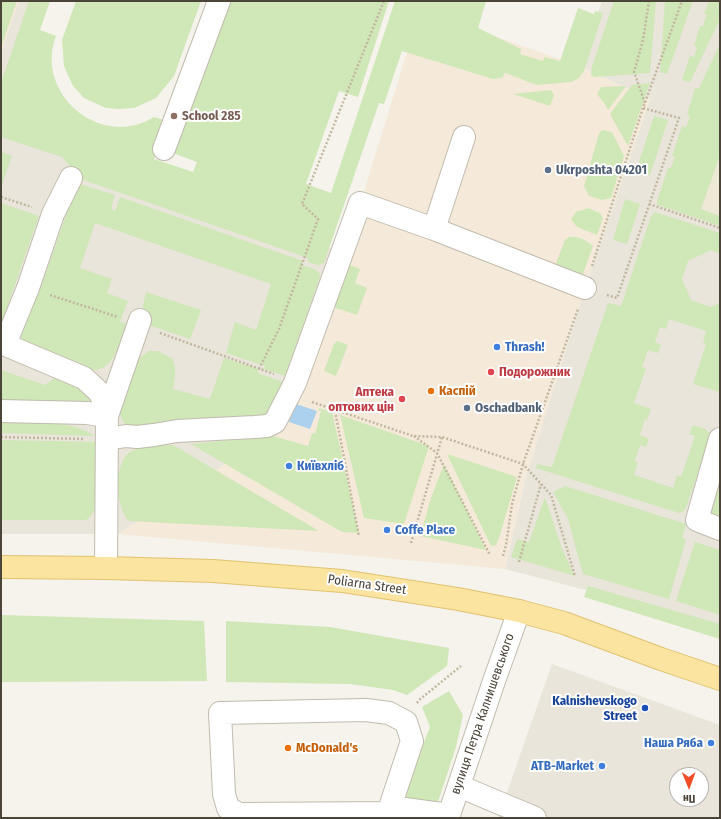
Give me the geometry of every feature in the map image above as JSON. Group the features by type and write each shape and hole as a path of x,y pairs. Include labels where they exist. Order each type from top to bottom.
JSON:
{"main road":[{"name":"Poliarna Street","path":"1,567 213,570 342,581 451,598 519,611 564,623 720,679"}],"street":[{"path":"164,149 219,1"},
{"path":"434,229 464,137"},
{"path":"71,178 53,214 28,288 3,343 84,378 99,392 104,401 107,416 106,568"},
{"path":"107,439 126,436 148,436 177,431 267,426 275,422 295,383 360,203 434,229 585,288"},
{"path":"107,416 140,320"},
{"path":"1,411 87,413 107,416"},
{"path":"720,439 697,520 720,528"},
{"name":"вулиця Петра Калнишевського","path":"449,816 519,611"},
{"path":"428,818 389,813 239,814 228,808 224,794 220,713 366,710 389,713 406,722 412,741 390,807 449,816"},
{"path":"459,786 535,818"}],"path":[{"path":"259,369 279,329 318,219 302,204 384,1"},
{"path":"645,102 634,72 643,40 648,1"},
{"path":"503,556 512,504 523,464 585,288 645,102 682,1"},
{"path":"585,288 617,298 679,118 643,108"},
{"path":"1,197 53,214"},
{"path":"649,204 720,228"},
{"path":"295,383 303,399 335,411 413,436 442,437 523,464 551,495 576,576"},
{"path":"335,411 359,536"},
{"path":"413,436 436,453 490,555"},
{"path":"1,437 107,439"},
{"path":"411,543 436,453 442,437"},
{"path":"520,562 541,484"},
{"path":"406,722 419,700 461,666"}],"shaded area":[{"path":"1,1 35,1 1,99"},
{"path":"1,1 19,1 1,54"},
{"path":"602,1 720,1 720,625 505,569 526,476 585,288 650,99 579,66"},
{"path":"420,10 579,66 650,99 585,288 526,476 505,569 118,534 280,428 345,253"},
{"path":"1,133 345,253 280,428 118,534 1,534"},
{"path":"720,153 720,216 701,209"},
{"path":"552,664 720,725 720,818 498,818"}],"green space":[{"path":"1,1 17,1 1,48"},
{"name":"School 285","path":"29,1 50,1 40,30 56,36 52,57 55,78 63,96 77,111 94,121 113,126 134,125 154,117 173,123 226,1 389,1 358,97 339,91 306,184 331,193 395,1 486,1 478,28 521,49 520,54 543,61 544,57 560,61 578,8 594,14 595,11 603,13 584,71 579,78 571,82 537,85 505,73 502,78 493,79 402,51 384,104 379,103 324,263 318,265 308,262 308,258 72,176 71,167 62,157 1,137 1,83","holes":["157,147 197,162 193,172 154,159"]},
{"path":"76,1 201,1 174,76 156,98 134,108 106,108 84,98 73,86 64,66 62,40"},
{"path":"614,1 656,1 650,73 594,77 591,75 592,67"},
{"path":"665,1 693,1 667,74 660,72"},
{"path":"709,1 720,1 720,19 690,82 682,80 690,56 694,57 697,47 694,46 700,26 703,26 707,15 704,14"},
{"path":"720,44 720,155 701,209 720,216 720,226 658,205 657,201 668,168 671,168 675,157 672,156 682,126 686,127 690,116 687,115 695,88 699,88"},
{"path":"650,83 628,146 610,114 632,85"},
{"path":"626,86 608,110 597,94 601,87"},
{"path":"551,90 554,95 550,106 513,94"},
{"path":"654,116 668,120 650,175 636,171"},
{"path":"603,130 612,132 624,156 611,198 602,200 589,196 584,186 598,137 600,132"},
{"path":"1,152 12,156 1,187"},
{"path":"77,183 115,195 111,209 115,211 120,197 303,261 301,265 319,272 320,277 285,376 264,369 265,366 226,353 235,322 256,330 271,284 95,223 80,268 112,279 107,293 128,301 120,322 126,324 115,355 105,367 98,370 89,370 22,342 21,337 19,337 44,269 47,270"},
{"path":"625,199 640,204 627,244 613,240"},
{"path":"1,203 39,216 3,319 1,319"},
{"path":"588,208 600,213 603,218 597,235 577,227 571,219 576,212"},
{"path":"655,212 720,233 720,254 711,250 688,261 682,279 691,300 711,307 720,303 720,392 693,384 706,344 703,343 706,331 669,319 666,329 660,327 655,342 661,345 658,353 648,350 642,367 646,368 634,403 651,409 647,420 645,419 640,435 649,439 646,447 640,445 635,461 638,463 634,475 673,488 677,475 681,477 695,436 689,434 693,425 705,429 712,435 686,507 684,511 679,513 536,468 537,464 552,467 608,303 621,306 651,216"},
{"path":"569,237 582,239 593,246 583,274 555,266 565,240"},
{"path":"345,263 360,269 355,283 367,288 357,315 330,306"},
{"path":"146,292 201,310 190,339 148,325 141,314"},
{"path":"337,341 348,345 336,376 324,371 334,344"},
{"path":"149,351 158,351 172,358 175,370 173,389 210,399 224,358 259,369 258,373 283,382 272,408 269,412 258,417 130,428 122,420 120,408 137,360"},
{"path":"1,370 45,385 56,377 92,394 92,403 1,404"},
{"path":"319,408 332,412 359,533 342,532 191,444 273,436 308,446 312,433 315,434 321,411 318,410"},
{"path":"340,415 429,446 404,524 364,518"},
{"path":"1,423 62,424 75,427 94,436 1,433"},
{"path":"1,440 99,442 96,508 90,517 86,520 1,520"},
{"path":"173,445 319,531 129,521 124,515 121,506 118,486 121,466 125,458 130,452 140,448"},
{"path":"447,454 517,477 496,545 491,546"},
{"path":"444,464 486,550 420,536 431,498"},
{"path":"720,485 720,525 707,523"},
{"path":"565,486 686,524 682,538 686,539 669,599 583,574 568,519 553,492"},
{"path":"545,497 562,549 575,576 511,557 517,539 529,542"},
{"path":"695,542 720,550 720,615 676,601"},
{"path":"588,586 720,624 720,639 584,597"},
{"path":"1,615 204,621 207,681 1,682"},
{"path":"226,621 330,627 449,648 447,666 407,695 393,690 350,684 226,682"},
{"path":"449,691 463,715 456,747 435,811 400,805 430,727 422,707"}],"water":[{"path":"296,404 317,411 310,429 289,422"}],"place":[{"name":"School 285","path":"174,116"},
{"name":"Ukrposhta 04201","path":"548,170"},
{"name":"Thrash!","path":"497,347"},
{"name":"Подорожник","path":"491,372"},
{"name":"Каспій","path":"431,391"},
{"name":"Аптека оптових цін","path":"402,399"},
{"name":"Oschadbank","path":"467,408"},
{"name":"Київхліб","path":"289,466"},
{"name":"Coffe Place","path":"387,530"},
{"name":"Kalnishevskogo Street","path":"645,708"},
{"name":"Наша Ряба","path":"711,743"},
{"name":"McDonald's","path":"288,748"},
{"name":"ATB-Market","path":"602,766"}]}
